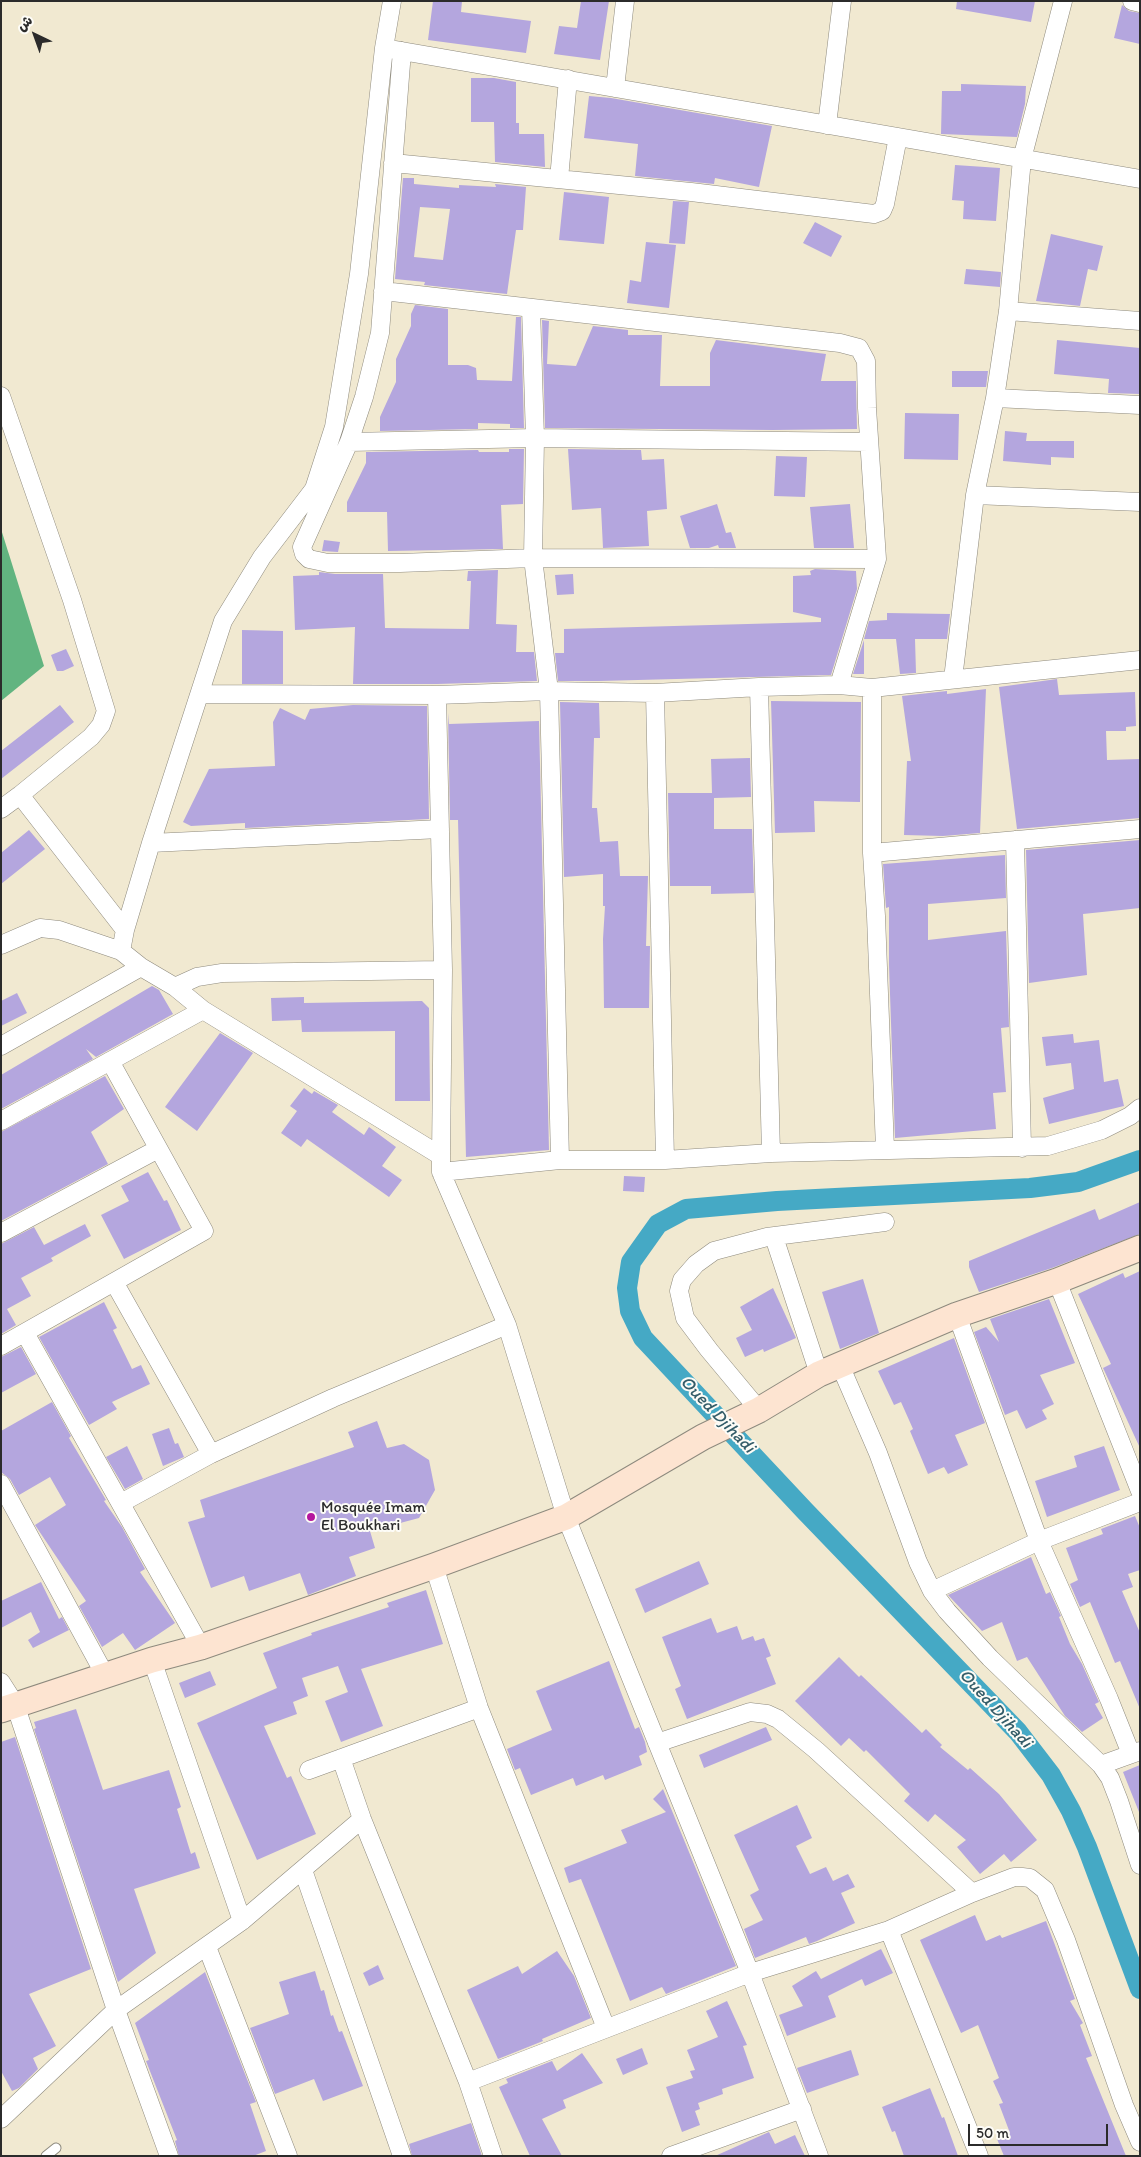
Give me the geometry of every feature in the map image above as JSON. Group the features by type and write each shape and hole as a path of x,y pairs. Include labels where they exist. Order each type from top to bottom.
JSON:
{"street":[{"path":"392,1 393,163 380,333 364,397 349,442 302,547 304,554 309,558 328,563 400,563 534,558 877,560"},
{"path":"615,88 625,1"},
{"path":"827,125 842,1"},
{"path":"953,679 974,495 995,398 1008,311 1022,159 1063,1"},
{"path":"1132,1 1140,3"},
{"path":"393,49 1140,179"},
{"path":"121,951 151,842 223,621 262,557 314,489 334,427 393,49"},
{"path":"559,180 568,80"},
{"path":"393,163 849,209 874,214 882,211 885,204 898,137"},
{"path":"383,291 853,345 859,348 866,361 877,560 839,685"},
{"path":"531,308 535,438 534,558 549,691 560,1160"},
{"path":"1008,311 1140,321"},
{"path":"1,396 72,600 106,712 101,725 91,736 1,809"},
{"path":"995,398 1140,405"},
{"path":"349,442 535,438 869,442"},
{"path":"974,495 1140,502"},
{"path":"200,694 437,696 549,691 656,693 839,685 872,688 1140,660"},
{"path":"759,687 772,1153"},
{"path":"872,688 872,852 885,1149"},
{"path":"656,693 665,1160"},
{"path":"437,696 443,970 441,1164 507,1325 566,1517 750,1973 820,2156"},
{"path":"20,795 126,930"},
{"path":"151,842 440,829"},
{"path":"872,852 1140,829"},
{"path":"1015,840 1022,1148"},
{"path":"1,945 40,928 59,930 121,951 141,967 175,987 204,1010 441,1164 560,1160 665,1160 772,1153 1048,1146 1102,1130 1130,1116 1140,1108"},
{"path":"1,1046 141,967"},
{"path":"175,987 196,977 222,973 443,970"},
{"path":"1,1121 204,1010"},
{"path":"1,1346 204,1231 110,1061"},
{"path":"1,1233 158,1149"},
{"path":"752,1414 685,1318 679,1291 682,1280 696,1264 714,1251 767,1237 885,1222"},
{"path":"774,1237 830,1369 878,1453 918,1562 932,1591 946,1611 990,1658 1101,1766 1110,1778 1140,1865"},
{"path":"8,1707 152,1660 201,1647 434,1566 566,1517 703,1437 752,1414 830,1369 957,1315 1056,1281 1140,1248"},
{"path":"1056,1281 1140,1491"},
{"path":"114,1282 211,1454"},
{"path":"957,1315 1039,1541 1109,1699 1135,1752 1101,1766"},
{"path":"121,1503 211,1454 333,1398 507,1325"},
{"path":"25,1333 201,1647"},
{"path":"1,1484 105,1675"},
{"path":"932,1591 1039,1541 1140,1502"},
{"path":"434,1566 479,1708 606,2028"},
{"path":"152,1660 242,1921"},
{"path":"1,1682 8,1707 169,2156"},
{"path":"309,1770 479,1708"},
{"path":"657,1743 750,1712 767,1714 778,1719 816,1750 972,1893"},
{"path":"341,1758 362,1819 468,2082 493,2156"},
{"path":"1,2119 116,2010 242,1921 362,1819"},
{"path":"303,1870 402,2156"},
{"path":"468,2082 750,1973 889,1930 972,1893 1022,1877 1030,1878 1045,1890 1066,1940 1120,2096 1140,2142"},
{"path":"889,1930 979,2156"},
{"path":"207,1947 288,2156"},
{"path":"671,2156 802,2109"}],"lane":[{"path":"46,2156 56,2148"}],"green space":[{"path":"1,529 44,666 1,701"}],"building":[{"path":"433,1 462,1 461,12 531,21 526,53 428,40"},
{"path":"581,1 609,1 600,60 554,54 559,26 577,28"},
{"path":"957,1 1035,1 1031,22 956,9"},
{"path":"1122,5 1129,11 1140,13 1140,44 1114,38"},
{"path":"471,78 494,78 516,82 516,123 519,123 519,134 544,134 545,167 495,162 494,122 471,122"},
{"path":"961,84 1026,86 1025,104 1017,137 941,134 942,91 961,91"},
{"path":"589,96 611,98 772,126 759,187 715,178 714,184 635,176 638,144 584,138"},
{"path":"955,165 1000,168 996,221 963,219 964,201 952,200"},
{"path":"403,178 414,178 414,184 459,188 459,185 496,187 495,184 526,187 523,230 516,230 507,294 424,285 425,282 395,279","holes":["420,207 450,209 443,260 414,257"]},
{"path":"564,192 609,197 604,244 559,240"},
{"path":"673,201 689,202 685,244 669,243"},
{"path":"815,222 842,236 831,257 803,243"},
{"path":"1051,234 1103,246 1097,271 1088,269 1080,306 1036,301"},
{"path":"646,242 676,245 669,308 627,303 630,280 641,282"},
{"path":"966,269 1001,272 1000,287 964,284"},
{"path":"415,305 448,309 448,365 468,365 476,368 477,380 512,381 516,317 521,317 524,428 510,428 510,424 478,423 478,429 380,431 380,417 396,382 396,359 411,326 411,314"},
{"path":"542,320 549,321 547,364 576,366 593,326 628,330 628,335 662,335 660,386 710,386 710,353 716,340 826,354 821,381 856,381 857,429 545,428"},
{"path":"1057,340 1140,348 1140,394 1108,393 1109,379 1054,374"},
{"path":"952,371 988,371 986,387 952,387"},
{"path":"905,413 959,414 958,460 904,459"},
{"path":"1005,431 1027,433 1026,441 1074,441 1074,458 1051,457 1051,465 1003,461"},
{"path":"509,449 524,449 523,504 501,505 503,549 388,551 387,512 347,512 347,502 366,463 366,452 478,450 479,452 509,452"},
{"path":"568,449 641,450 642,460 664,459 667,509 647,511 649,546 603,548 601,508 572,510"},
{"path":"776,456 807,457 805,497 774,496"},
{"path":"717,504 726,533 731,532 736,548 719,548 718,545 709,548 690,548 680,516"},
{"path":"850,504 854,548 814,548 810,507"},
{"path":"324,540 340,542 338,552 322,551"},
{"path":"815,569 856,571 857,589 831,675 558,681 555,653 564,653 564,629 821,622 821,618 793,612 793,576 811,575 810,571"},
{"path":"498,570 496,624 517,625 516,652 534,652 537,681 353,684 355,627 295,630 293,576 319,575 319,572 383,574 385,628 469,629 471,581 467,581 468,571"},
{"path":"573,574 574,594 557,595 555,575"},
{"path":"887,613 950,614 947,639 915,639 916,673 900,674 896,639 864,639 869,621 887,620"},
{"path":"242,630 283,631 283,684 242,684"},
{"path":"864,640 864,674 853,674"},
{"path":"66,649 74,666 63,671 57,671 51,655"},
{"path":"1057,679 1059,695 1135,692 1136,726 1126,727 1126,731 1106,731 1107,760 1140,759 1140,818 1017,829 999,687"},
{"path":"986,689 980,833 943,836 904,835 907,761 911,761 902,696 947,691 947,694"},
{"path":"771,701 861,702 860,802 814,801 815,832 775,833"},
{"path":"560,702 599,703 600,738 594,738 592,808 597,808 600,842 618,841 620,876 648,876 646,946 650,946 649,1008 604,1008 603,939 605,906 603,906 603,874 564,877"},
{"path":"60,705 74,722 1,779 1,751"},
{"path":"353,705 427,706 429,819 245,828 245,823 191,826 183,822 209,769 275,766 273,722 280,708 305,720 310,709"},
{"path":"448,713 449,724 539,721 549,1150 466,1157 458,820 450,820"},
{"path":"750,758 751,797 714,798 714,829 752,829 754,893 711,894 711,886 670,886 668,793 712,793 711,759"},
{"path":"29,830 45,849 1,884 1,853"},
{"path":"1140,840 1140,908 1083,914 1087,975 1029,983 1026,850"},
{"path":"1005,855 1006,898 928,904 928,940 1006,931 1009,1027 1001,1028 1006,1092 993,1093 996,1129 895,1138 889,965 889,907 886,908 883,864"},
{"path":"152,986 159,990 173,1014 96,1057 86,1049 93,1059 1,1109 1,1075"},
{"path":"17,993 27,1013 1,1026 1,1001"},
{"path":"304,997 304,1003 422,1001 429,1008 430,1101 395,1101 395,1031 302,1032 301,1020 272,1021 271,998"},
{"path":"220,1033 253,1053 197,1131 165,1107"},
{"path":"1073,1034 1074,1043 1099,1040 1104,1082 1118,1079 1124,1106 1049,1124 1043,1098 1074,1089 1071,1063 1046,1066 1042,1037"},
{"path":"105,1076 124,1109 91,1132 108,1164 1,1221 1,1132"},
{"path":"304,1088 312,1094 314,1091 338,1105 332,1112 364,1135 369,1127 396,1147 382,1166 402,1180 389,1197 307,1139 301,1147 281,1133 297,1111 290,1106"},
{"path":"148,1172 164,1201 167,1200 181,1230 124,1259 101,1215 129,1201 121,1186"},
{"path":"624,1176 645,1177 644,1192 623,1191"},
{"path":"1140,1202 1140,1234 1052,1268 979,1292 969,1267 969,1261 1095,1209 1099,1220"},
{"path":"85,1224 91,1236 51,1258 53,1261 21,1278 31,1296 7,1309 16,1325 1,1334 1,1244 34,1227 44,1245"},
{"path":"1140,1271 1140,1448 1103,1368 1111,1364 1078,1294 1123,1273 1125,1278"},
{"path":"863,1279 879,1333 840,1349 822,1292"},
{"path":"773,1288 796,1338 764,1352 763,1349 745,1357 736,1338 752,1330 740,1307"},
{"path":"1049,1299 1075,1363 1040,1375 1054,1404 1042,1410 1047,1419 1026,1429 1017,1410 1005,1415 974,1332 986,1327 999,1342 990,1319"},
{"path":"104,1302 117,1328 113,1330 132,1369 141,1365 150,1384 112,1402 117,1409 89,1425 39,1337"},
{"path":"954,1338 985,1423 955,1435 968,1465 948,1474 944,1467 928,1474 910,1431 913,1429 901,1402 894,1405 878,1371"},
{"path":"21,1347 36,1374 1,1393 1,1357"},
{"path":"52,1402 71,1436 69,1438 106,1500 104,1501 122,1527 145,1569 140,1572 175,1623 135,1650 123,1633 102,1647 79,1606 86,1601 35,1525 66,1505 50,1477 19,1495 10,1479 1,1472 1,1431"},
{"name":"Mosquée Imam El Boukhari","path":"377,1421 387,1448 404,1444 429,1460 435,1490 419,1518 370,1531 375,1548 349,1557 356,1576 308,1595 300,1573 249,1591 244,1576 211,1588 188,1522 205,1517 200,1500 354,1447 348,1432"},
{"path":"169,1428 175,1444 178,1443 184,1457 163,1466 152,1434"},
{"path":"127,1446 143,1479 125,1489 106,1457"},
{"path":"1104,1446 1120,1490 1047,1517 1035,1481 1077,1467 1074,1456"},
{"path":"1135,1516 1140,1528 1140,1570 1128,1574 1133,1587 1122,1591 1140,1633 1140,1709 1120,1661 1115,1663 1090,1602 1080,1607 1070,1584 1078,1580 1066,1548 1103,1534 1101,1529"},
{"path":"1031,1557 1046,1594 1050,1592 1061,1616 1059,1617 1070,1644 1082,1664 1099,1702 1095,1704 1103,1718 1082,1732 1065,1716 1027,1657 1017,1661 1002,1622 982,1631 948,1595"},
{"path":"699,1561 709,1584 645,1613 635,1589"},
{"path":"41,1582 59,1619 62,1617 69,1630 33,1648 28,1640 40,1632 31,1612 1,1628 1,1601"},
{"path":"426,1590 443,1644 361,1669 383,1726 341,1742 325,1701 348,1692 338,1666 302,1678 308,1696 293,1702 297,1714 264,1726 287,1778 291,1776 316,1834 257,1860 197,1723 277,1688 263,1653 312,1635 311,1633 389,1607 387,1603"},
{"path":"711,1618 717,1633 737,1626 742,1640 753,1636 755,1641 764,1638 771,1656 766,1658 776,1684 687,1719 675,1689 681,1686 662,1637"},
{"path":"839,1657 859,1677 861,1675 922,1733 926,1729 942,1745 940,1747 968,1770 970,1768 999,1794 1037,1840 1011,1862 1004,1854 980,1874 957,1847 966,1840 935,1814 928,1822 904,1801 910,1794 866,1750 864,1752 849,1738 841,1746 795,1701"},
{"path":"609,1661 635,1729 639,1727 645,1742 647,1752 639,1756 642,1765 605,1780 603,1775 576,1786 573,1778 531,1795 520,1768 515,1770 507,1749 552,1730 536,1691"},
{"path":"210,1671 216,1685 185,1698 179,1683"},
{"path":"76,1709 103,1790 169,1770 181,1807 177,1809 191,1854 195,1852 200,1868 134,1889 156,1953 118,1982 34,1729 36,1728 34,1722"},
{"path":"766,1727 772,1740 704,1768 699,1755"},
{"path":"15,1737 91,1969 29,1994 56,2046 33,2058 38,2069 19,2088 12,2091 1,2071 1,1742"},
{"path":"1140,1765 1140,1811 1139,1812 1123,1772"},
{"path":"663,1789 736,1966 666,1994 662,1987 630,2001 581,1879 569,1883 564,1868 627,1843 621,1830 666,1812 653,1799"},
{"path":"797,1805 812,1838 796,1846 810,1874 826,1867 833,1881 848,1874 855,1887 841,1893 855,1923 809,1944 806,1937 755,1958 744,1929 763,1920 750,1895 759,1890 734,1835"},
{"path":"975,1915 986,1941 1000,1935 1002,1938 1046,1921 1075,1999 1070,2001 1083,2023 1080,2025 1092,2056 1086,2058 1126,2156 1004,2156 997,2139 1010,2133 999,2104 1003,2103 993,2081 999,2078 978,2025 961,2033 920,1940"},
{"path":"881,1949 893,1973 865,1986 862,1979 828,1996 836,2017 787,2036 779,2015 803,2006 792,1986 816,1971 821,1979"},
{"path":"557,1951 574,1976 591,2018 542,2039 543,2041 498,2059 467,1990 518,1966 522,1974"},
{"path":"378,1965 384,1979 369,1986 363,1973"},
{"path":"315,1971 321,1991 324,1990 331,2016 333,2015 339,2032 342,2031 363,2086 323,2101 314,2079 275,2094 250,2028 289,2014 279,1982"},
{"path":"205,1972 256,2102 250,2104 266,2151 253,2156 179,2156 175,2141 177,2140 146,2061 149,2060 135,2023"},
{"path":"727,2001 747,2045 743,2046 754,2078 722,2089 723,2094 698,2103 700,2109 695,2111 700,2125 682,2132 666,2087 693,2078 690,2071 695,2070 687,2050 718,2037 706,2011"},
{"path":"642,2048 648,2064 623,2075 616,2059"},
{"path":"851,2050 859,2075 807,2093 797,2068"},
{"path":"582,2053 603,2083 563,2100 566,2108 542,2119 562,2156 530,2156 499,2087 508,2083 506,2079 552,2061 557,2071"},
{"path":"930,2088 942,2118 944,2117 958,2156 904,2156 895,2131 892,2132 882,2107"},
{"path":"471,2123 482,2156 412,2156 409,2144"},
{"path":"769,2132 775,2144 795,2135 805,2156 715,2156"}],"waterway":[{"name":"Oued Djihadi","path":"1140,1160 1078,1182 1030,1188 777,1201 686,1209 658,1224 631,1262 627,1288 630,1311 643,1338 805,1511 1018,1732 1051,1775 1071,1811 1087,1847 1140,1989"}],"place":[{"name":"Mosquée Imam El Boukhari","path":"311,1517"}]}
